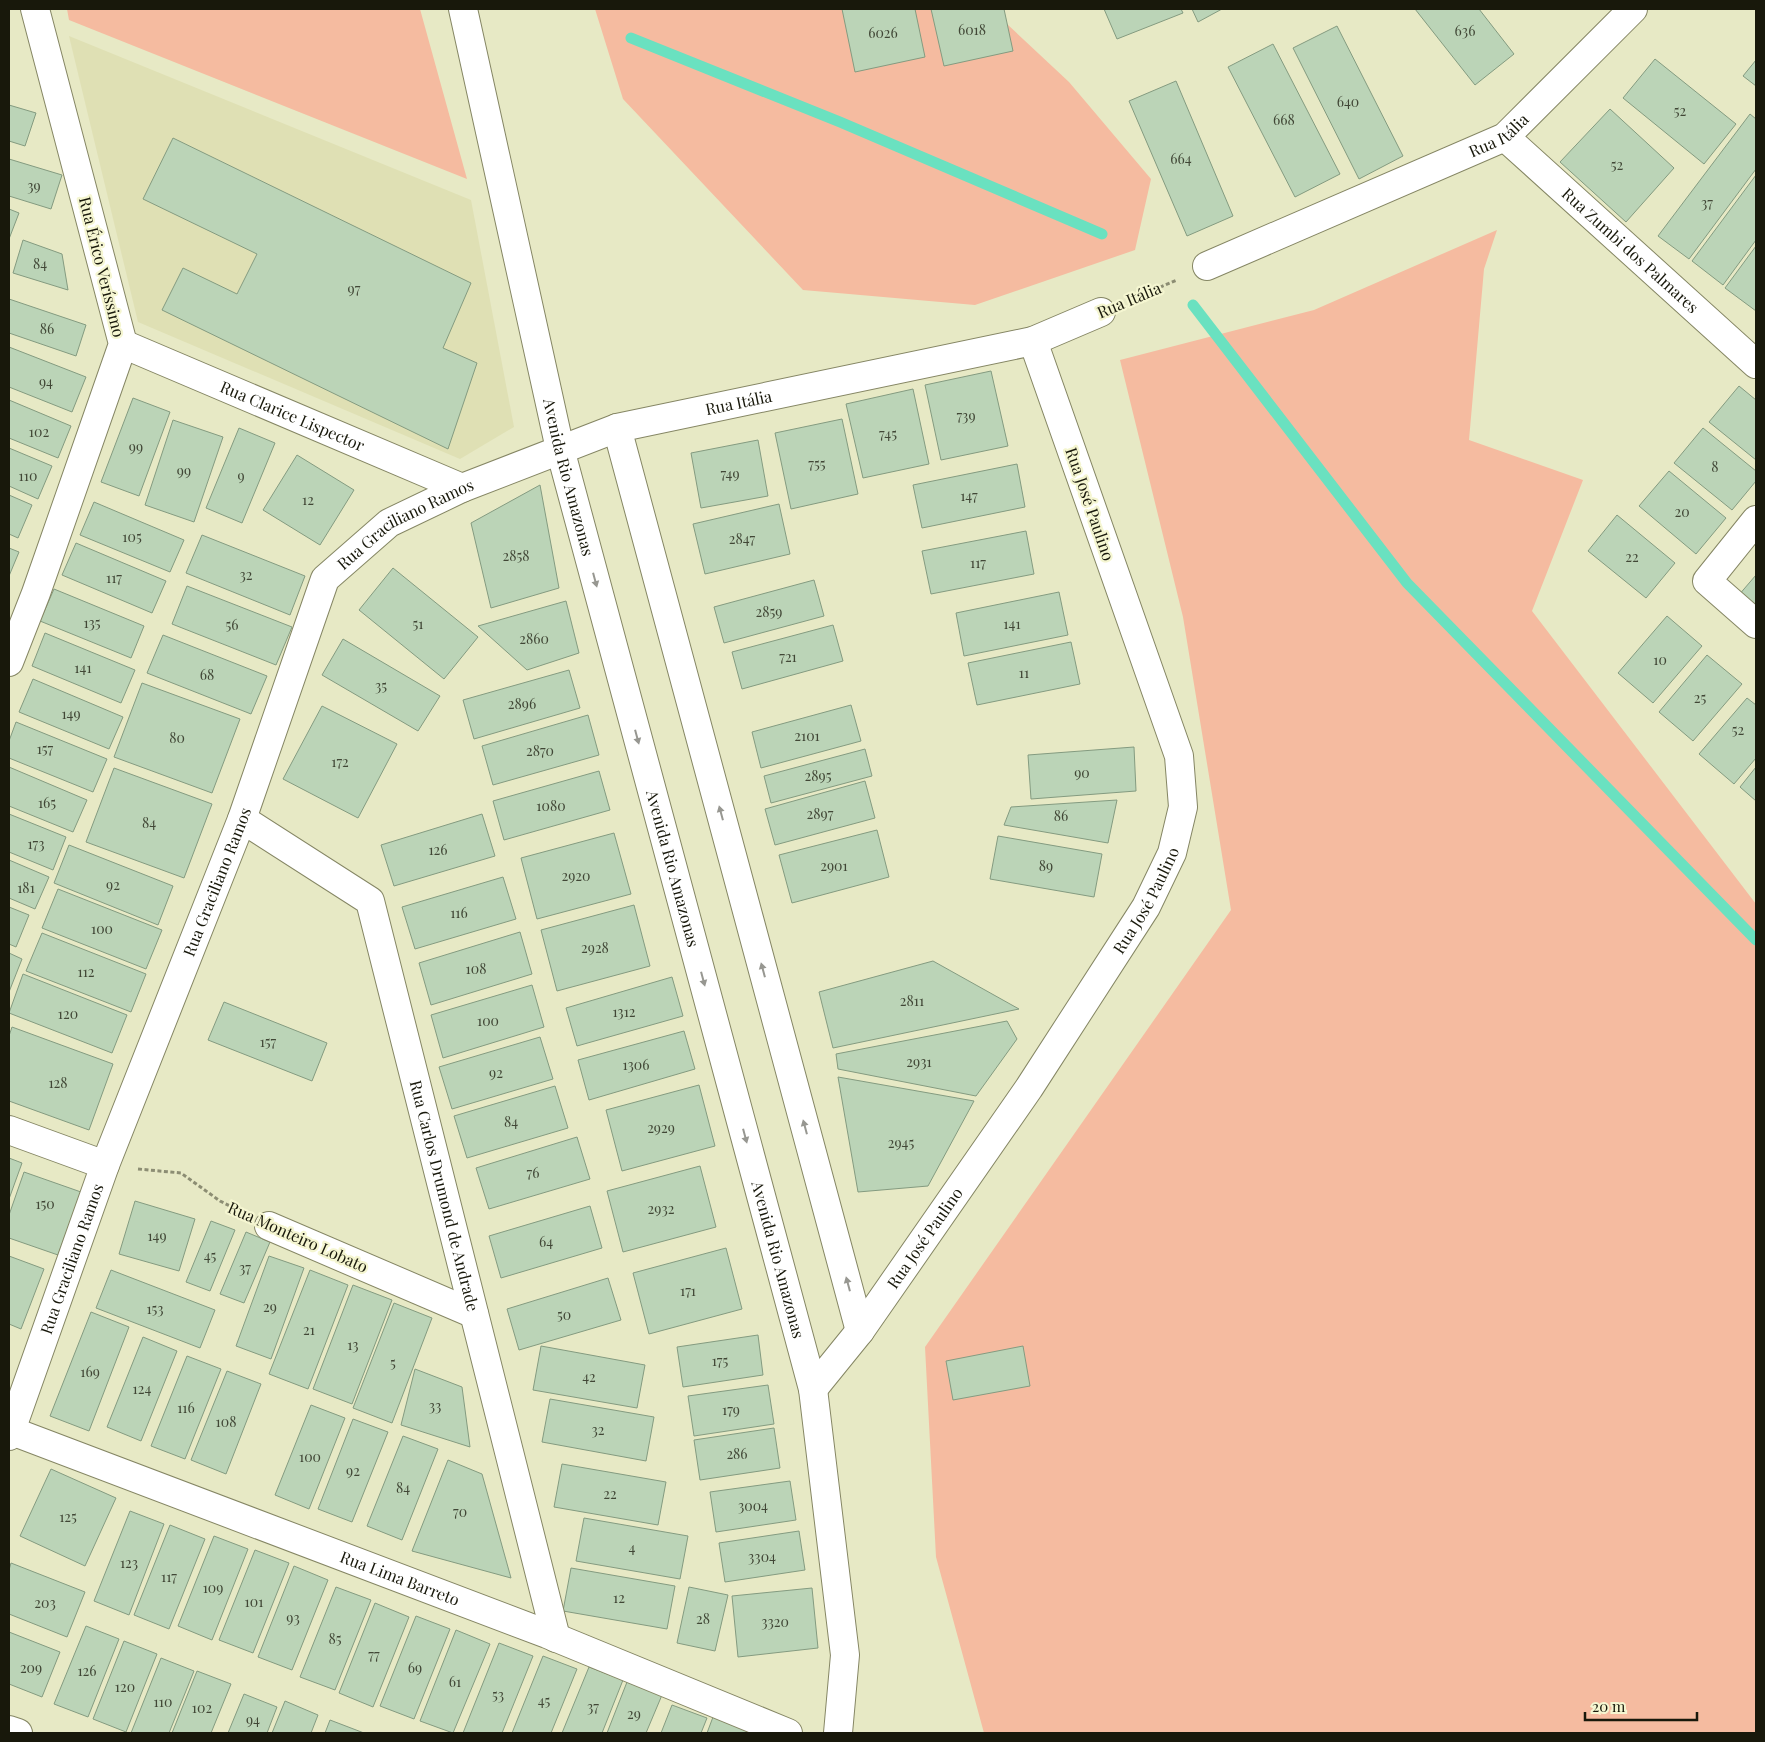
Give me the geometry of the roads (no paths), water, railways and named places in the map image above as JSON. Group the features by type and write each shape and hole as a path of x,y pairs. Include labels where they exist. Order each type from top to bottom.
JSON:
{"street":[{"name":"Rua Érico Veríssimo","path":"9,662 36,593 123,344 35,9"},
{"name":"Avenida Rio Amazonas","path":"463,9 560,449 813,1389 845,1655 838,1733"},
{"name":"Rua Itália","path":"1207,266 1505,137 1633,9"},
{"name":"Rua Zumbi dos Palmares","path":"1505,137 1756,364"},
{"name":"Rua Itália","path":"560,449 617,428 1033,342 1101,312"},
{"name":"Rua José Paulino","path":"813,1389 860,1331 1029,1088 1146,907 1172,853 1183,807 1179,756 1033,342"},
{"name":"Rua Clarice Lispector","path":"123,344 462,488"},
{"path":"617,428 860,1331"},
{"name":"Rua Graciliano Ramos","path":"9,1432 105,1166 242,819 325,579 389,523 462,488 560,449"},
{"path":"1756,520 1707,580 1756,624"},
{"name":"Rua Carlos Drumond de Andrade","path":"242,819 370,901 556,1638"},
{"path":"9,1130 105,1166"},
{"name":"Rua Monteiro Lobato","path":"269,1226 474,1314"},
{"name":"Rua Lima Barreto","path":"9,1432 556,1638 788,1733"},
{"path":"9,1730 18,1733"}],"waterway":[{"path":"631,38 840,122 1102,234"},
{"path":"1193,305 1407,583 1756,940"}]}
